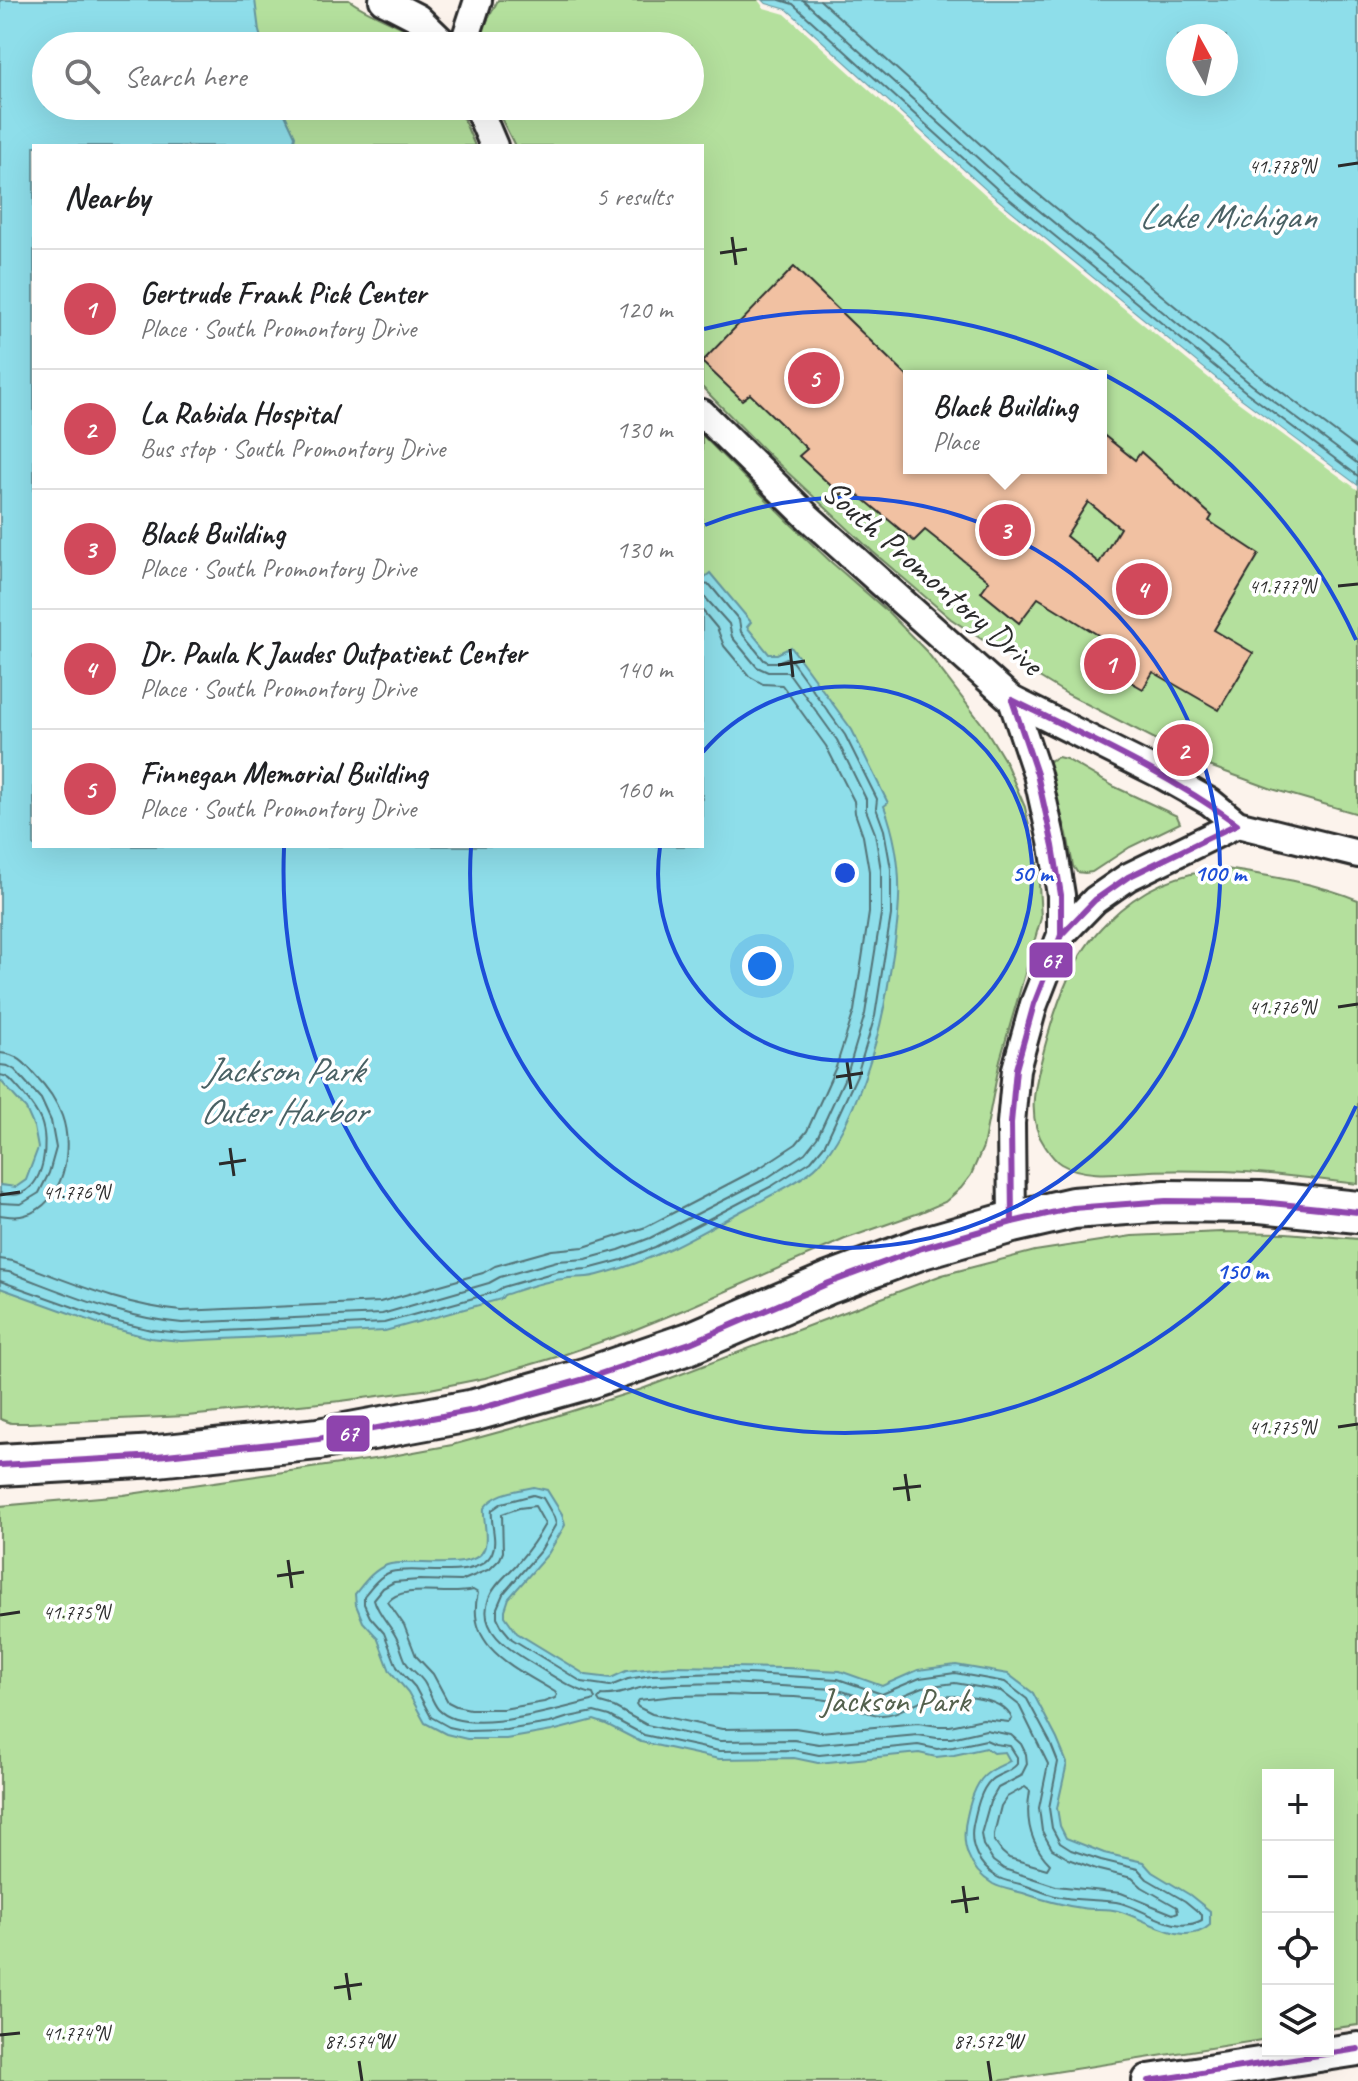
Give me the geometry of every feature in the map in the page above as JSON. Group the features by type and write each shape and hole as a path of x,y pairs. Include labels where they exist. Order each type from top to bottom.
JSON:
{"main road":[{"path":"0,1465 157,1456 318,1439 475,1410 585,1379 690,1343 829,1283 922,1248 1073,1208 1166,1201 1260,1202 1358,1212"}],"street":[{"path":"468,32 478,0"},
{"path":"398,2 432,32"},
{"path":"483,120 493,144"},
{"name":"South Promontory Drive","path":"704,415 809,518 1012,700 1162,775 1210,802 1237,824 1358,854"},
{"path":"1012,700 1037,774 1061,895 1061,935 1034,1004 1016,1069 1011,1123 1012,1222"},
{"path":"1061,935 1095,900 1128,877 1237,824"},
{"path":"1149,2081 1358,2049"}],"green space":[{"name":"Jackson Park Outer Harbor","path":"0,0 349,0 410,32 32,32 32,120 464,120 474,144 32,144 32,848 704,848 704,437 927,652 985,728 1005,761 1025,807 1038,868 1041,918 1000,1060 983,1147 971,1175 945,1202 845,1239 629,1332 485,1378 341,1401 187,1416 28,1423 11,1423 0,1419"},
{"path":"498,0 762,0 787,10 990,194 1358,486 1358,814 1272,789 1204,764 1036,675 951,619 873,552 704,389 704,144 514,144 502,120 704,120 704,32 482,32"},
{"path":"1058,757 1177,816 1180,823 1130,847 1092,872 1077,872 1047,768 1049,761"},
{"path":"1226,869 1276,877 1358,900 1358,1184 1241,1172 1082,1172 1056,1160 1039,1134 1034,1097 1039,1071 1061,996 1085,949 1107,922 1147,891 1176,878"},
{"name":"Jackson Park","path":"1221,1232 1358,1239 1358,2025 1334,2028 1334,1769 1262,1769 1262,2040 998,2081 0,2081 0,1506 123,1495 452,1445 642,1389 942,1275 1035,1251 1132,1236"}],"water":[{"name":"Jackson Park Outer Harbor","path":"0,0 255,0 259,32 32,32 32,120 288,120 295,136 293,144 32,144 32,848 704,848 704,576 710,573 751,622 747,627 769,654 777,654 791,647 852,730 888,803 884,806 896,852 899,895 884,1006 855,1103 832,1147 819,1164 804,1176 686,1241 622,1268 596,1276 541,1283 504,1295 501,1299 385,1331 181,1341 150,1338 108,1327 0,1288 0,1185 16,1187 26,1180 38,1148 26,1109 0,1080"},
{"name":"Lake Michigan","path":"762,0 1358,0 1358,486 1241,399 990,194 787,10"},
{"path":"534,1487 547,1490 565,1525 548,1554 509,1598 505,1616 517,1633 586,1675 611,1678 626,1671 674,1666 840,1671 882,1686 918,1670 956,1665 1008,1674 1033,1693 1067,1763 1057,1808 1066,1838 1104,1853 1143,1862 1152,1872 1210,1911 1210,1925 1199,1932 1176,1933 1118,1911 1052,1902 1000,1887 984,1878 968,1854 965,1826 980,1781 990,1771 1010,1761 1005,1752 993,1753 986,1748 936,1757 919,1753 818,1763 794,1758 719,1759 641,1742 594,1720 506,1739 467,1739 446,1734 425,1723 408,1692 390,1671 377,1637 363,1622 355,1594 373,1573 387,1565 457,1563 480,1555 486,1541 484,1508 500,1495"}],"pier":[{"path":"758,0 787,10 990,194 1241,399 1358,486 1358,490 1238,402 988,197 785,14 764,8"}],"building":[{"path":"794,267 903,372 903,474 1107,474 1107,438 1135,460 1141,452 1212,516 1209,521 1259,554 1214,630 1253,653 1219,710 1153,672 1143,689 1117,674 1129,654 1038,598 1019,623 981,592 989,581 925,530 914,541 849,487 841,495 799,456 807,449 750,394 742,400 704,364 704,360","holes":["1088,502 1120,528 1099,563 1066,536"]}],"transit line":[{"name":"67","path":"1012,700 1037,774 1061,895 1061,935 1034,1004 1016,1069 1011,1123 1012,1222"},
{"name":"67","path":"1012,700 1155,772 1237,824 1128,877 1095,900 1061,935"},
{"name":"67","path":"0,1465 157,1456 318,1439 475,1410 585,1379 690,1343 829,1283 922,1248 1073,1208 1166,1201 1260,1202 1358,1212"},
{"name":"67","path":"1149,2081 1358,2049"}],"place":[{"name":"Finnegan Memorial Building","path":"814,378"},
{"name":"Black Building","path":"1005,530"},
{"name":"Dr. Paula K Jaudes Outpatient Center","path":"1142,589"},
{"name":"Gertrude Frank Pick Center","path":"1110,664"},
{"name":"La Rabida Hospital","path":"1183,750"}]}
